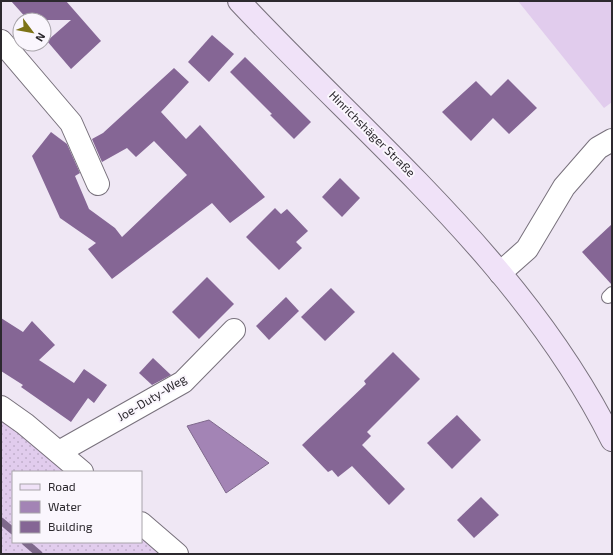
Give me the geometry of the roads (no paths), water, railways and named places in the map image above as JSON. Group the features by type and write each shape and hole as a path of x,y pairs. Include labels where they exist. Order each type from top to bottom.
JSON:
{"main road":[{"name":"Hinrichshäger Straße","path":"240,1 453,217 500,273 550,337 573,372 612,440"}],"street":[{"path":"1,41 71,123 98,184"},
{"path":"500,273 527,249 564,186 598,148 612,140"},
{"name":"Joe-Duty-Weg","path":"59,452 183,382 234,330"},
{"path":"1,407 81,471"},
{"path":"142,524 177,554"}],"water":[{"path":"209,420 269,463 226,493 187,426"}],"waterway":[{"path":"1,521 12,530"},
{"path":"26,543 39,554"}]}
